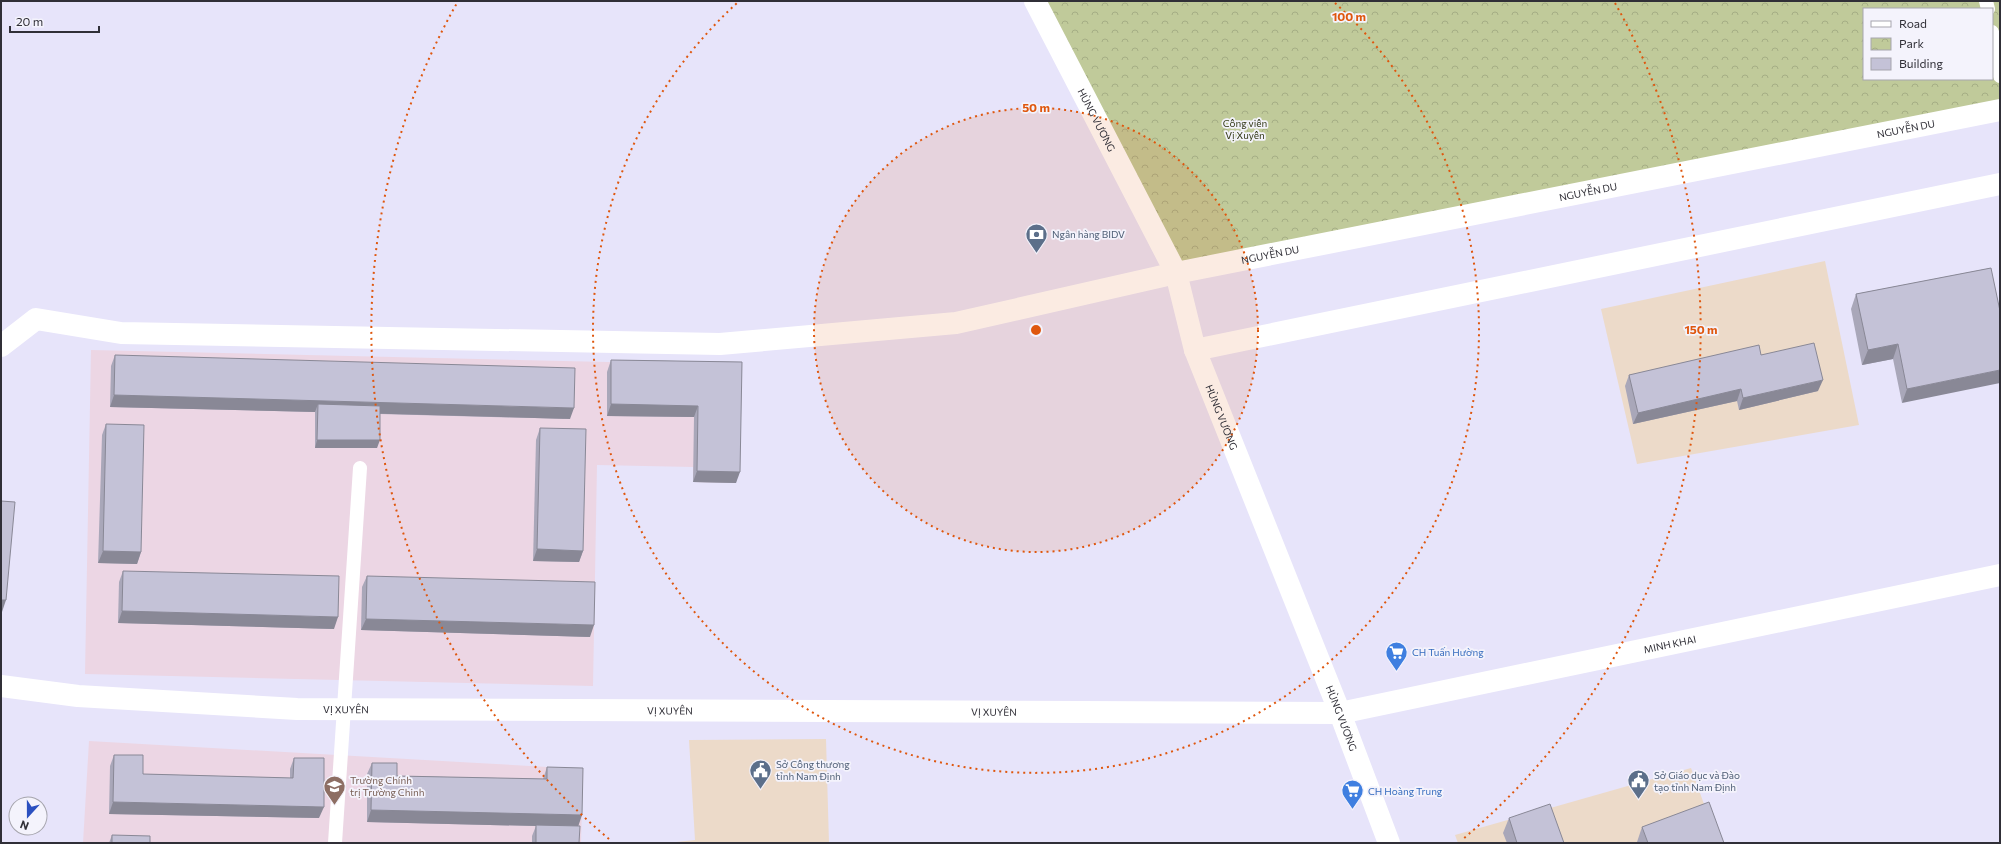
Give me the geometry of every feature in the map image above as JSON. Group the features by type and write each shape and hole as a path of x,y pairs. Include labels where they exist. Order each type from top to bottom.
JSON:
{"street":[{"name":"HÙNG VƯƠNG","path":"1034,1 1176,273 1195,350 1340,712 1389,843"},
{"name":"NGUYỄN DU","path":"1,346 36,318 121,333 720,344 956,322 1176,273 2000,110"},
{"path":"1195,350 2000,184"},
{"name":"MINH KHAI","path":"1340,712 2000,575"},
{"name":"VỊ XUYÊN","path":"1,686 78,696 297,709 1340,712"}],"lane":[{"path":"1993,38 2000,76"},
{"path":"335,843 360,468"}],"shaded area":[{"path":"1825,261 1859,425 1637,464 1601,309"},
{"path":"91,350 738,365 736,483 693,482 693,467 597,465 593,686 85,674"},
{"name":"Sở Công thương tỉnh Nam Định","path":"826,739 829,843 667,843 695,840 689,740"},
{"name":"Trường Chính trị Trường Chinh","path":"89,741 583,769 581,843 83,843"},
{"name":"Sở Giáo dục và Đào tạo tỉnh Nam Định","path":"1691,768 1718,843 1458,843 1455,835"}],"green space":[{"name":"Công viên Vị Xuyên","path":"1035,1 2000,1 2000,110 1176,273"}],"building":[{"path":"1991,268 2000,311 2000,370 1907,389 1898,344 1868,350 1856,294"},
{"path":"1814,343 1823,380 1743,398 1741,389 1638,413 1629,375 1759,345 1761,355"},
{"path":"115,355 575,368 574,408 114,395"},
{"path":"611,360 742,362 740,472 697,471 698,406 611,404"},
{"path":"318,404 380,406 380,440 317,440"},
{"path":"106,424 144,425 141,552 103,551"},
{"path":"540,428 586,429 583,551 537,549"},
{"path":"1,501 15,502 6,600 1,600"},
{"path":"123,571 339,576 338,617 122,611"},
{"path":"367,576 595,582 594,625 366,619"},
{"path":"114,755 143,755 143,774 293,778 294,758 324,758 324,807 113,802"},
{"path":"372,763 397,763 397,776 547,779 547,767 583,768 582,815 371,810"},
{"path":"1709,802 1724,843 1648,843 1642,827"},
{"path":"1550,804 1564,843 1517,843 1509,818"},
{"path":"536,825 580,826 579,843 536,843"},
{"path":"112,835 150,836 150,843 112,843"}],"place":[{"name":"Ngân hàng BIDV","path":"1036,254"},
{"name":"CH Tuấn Hường","path":"1397,672"},
{"name":"Sở Công thương tỉnh Nam Định","path":"760,790"},
{"name":"Sở Giáo dục và Đào tạo tỉnh Nam Định","path":"1638,800"},
{"name":"Trường Chính trị Trường Chinh","path":"334,806"},
{"name":"CH Hoàng Trung","path":"1353,810"}]}
